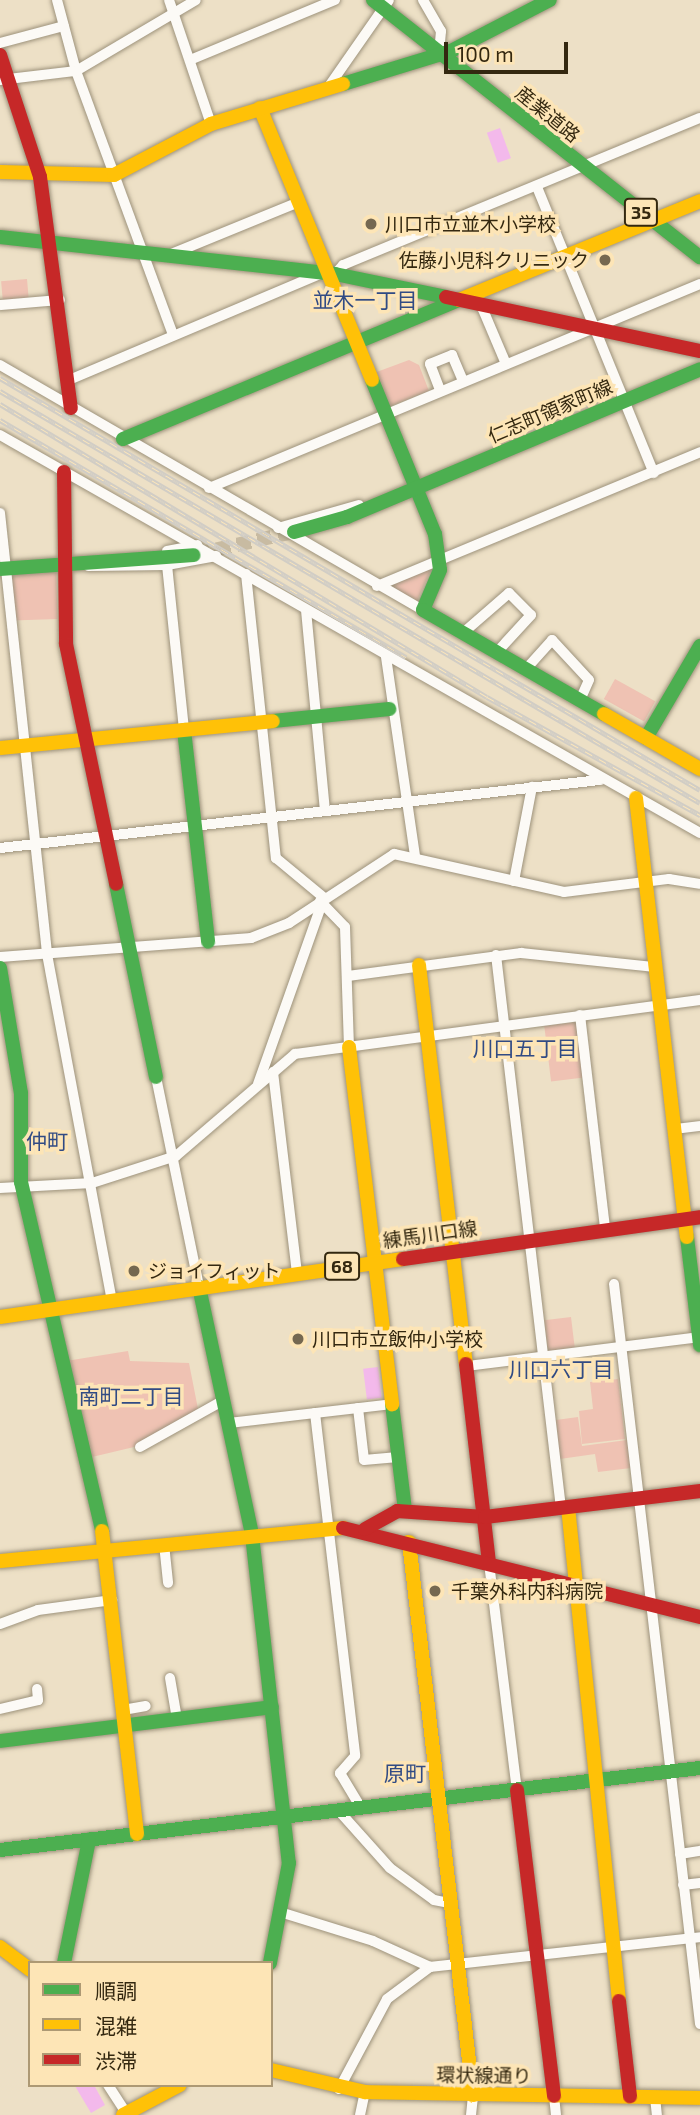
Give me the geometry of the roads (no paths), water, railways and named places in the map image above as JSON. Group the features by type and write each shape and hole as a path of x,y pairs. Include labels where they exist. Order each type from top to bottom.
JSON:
{"street":[{"path":"57,0 76,71 173,335"},
{"path":"169,0 211,124"},
{"path":"4,79 76,71 196,0"},
{"path":"190,60 335,0"},
{"path":"423,0 442,32 439,52"},
{"path":"0,172 40,177 114,175 211,124 260,108 323,95 439,52 550,0"},
{"path":"323,95 382,3"},
{"name":"産業道路","path":"382,3 439,52 700,257"},
{"path":"0,43 64,26"},
{"path":"0,55 4,79 40,177 60,300 71,408"},
{"path":"260,108 415,487 440,560 423,610"},
{"path":"69,380 700,118"},
{"path":"537,187 654,473"},
{"path":"124,439 700,201"},
{"path":"165,257 299,202"},
{"path":"0,237 328,274 700,351"},
{"path":"209,488 700,284"},
{"path":"0,305 60,300"},
{"path":"481,305 506,364"},
{"path":"440,390 430,364 452,355 463,381"},
{"path":"0,365 377,586 700,769"},
{"name":"仁志町領家町線","path":"294,532 400,494 700,369"},
{"path":"0,435 195,550 216,556 600,780 700,833"},
{"path":"377,586 700,452"},
{"path":"64,472 65,636 126,948 176,1156 199,1287 251,1535 289,1863 270,1961"},
{"path":"278,528 400,494"},
{"path":"0,513 3,569 26,745 47,954 112,1300"},
{"path":"3,569 81,564 195,550"},
{"path":"81,564 167,565 216,556"},
{"path":"167,565 208,942"},
{"path":"246,574 275,858 322,900 345,927 349,1047 405,1510"},
{"path":"463,633 509,593 531,615 497,652"},
{"path":"306,610 325,811"},
{"path":"526,669 552,640 590,680 580,700"},
{"path":"646,738 700,646"},
{"path":"386,657 389,709 415,856"},
{"path":"0,747 389,709"},
{"path":"0,848 271,821 405,800 600,780"},
{"path":"514,881 531,787"},
{"path":"467,1366 620,1347 699,1341 635,798"},
{"path":"0,957 208,942 273,932 386,856 415,856 514,881 587,894 645,883 700,884"},
{"path":"258,1085 322,900"},
{"path":"348,976 496,956 655,967"},
{"path":"496,956 543,1356 578,1586 594,1782 630,2096"},
{"path":"419,965 556,2115"},
{"path":"0,968 21,1093 25,1186 47,1310 106,1549 137,1834"},
{"path":"0,1188 92,1183 176,1156 295,1054 700,1000"},
{"path":"580,1015 605,1227"},
{"path":"273,1072 297,1272"},
{"path":"675,1129 700,1126"},
{"name":"練馬川口線","path":"0,1317 605,1227 685,1216 700,1217"},
{"path":"614,1284 683,1885 695,1937 700,2024"},
{"path":"140,1447 224,1400"},
{"path":"229,1423 392,1404"},
{"path":"358,1408 364,1460 398,1457"},
{"path":"315,1413 355,1756 340,1773 361,1808"},
{"path":"365,1529 405,1510 485,1517 700,1491"},
{"path":"0,1561 328,1527 365,1529 700,1617"},
{"path":"409,1542 473,2095 471,2115"},
{"path":"164,1544 168,1583"},
{"path":"0,1624 38,1610 111,1600"},
{"path":"170,1678 177,1719"},
{"path":"0,1709 38,1700 37,1689"},
{"path":"123,1710 146,1706"},
{"path":"0,1741 272,1707"},
{"path":"0,1850 700,1768"},
{"path":"339,1811 390,1868 426,1895 450,1903"},
{"path":"64,1961 89,1840"},
{"path":"680,1853 700,1851"},
{"path":"683,1885 700,1882"},
{"path":"280,1912 373,1941 430,1967"},
{"path":"339,2089 387,1999 430,1967 695,1937"},
{"path":"0,1948 28,1969"},
{"name":"環状線通り","path":"273,2071 339,2089 365,2092 700,2098"},
{"path":"109,2087 124,2114 176,2087"},
{"path":"360,2115 365,2092"},
{"path":"655,2097 657,2115"}],"tunnel":[{"path":"196,554 294,532"}],"railway":[{"path":"0,378 700,790"},
{"path":"0,391 700,803"},
{"path":"0,404 487,697 700,815"},
{"path":"0,420 406,657"}],"place":[{"name":"川口市立並木小学校","path":"371,224"},
{"name":"佐藤小児科クリニック","path":"605,260"},
{"name":"ジョイフィット","path":"134,1271"},
{"name":"川口市立飯仲小学校","path":"298,1339"},
{"name":"千葉外科内科病院","path":"435,1591"}],"district":[{"name":"並木一丁目","path":"365,300"},
{"name":"川口五丁目","path":"525,1048"},
{"name":"仲町","path":"47,1141"},
{"name":"川口六丁目","path":"561,1369"},
{"name":"南町二丁目","path":"131,1396"},
{"name":"原町","path":"405,1773"}]}
